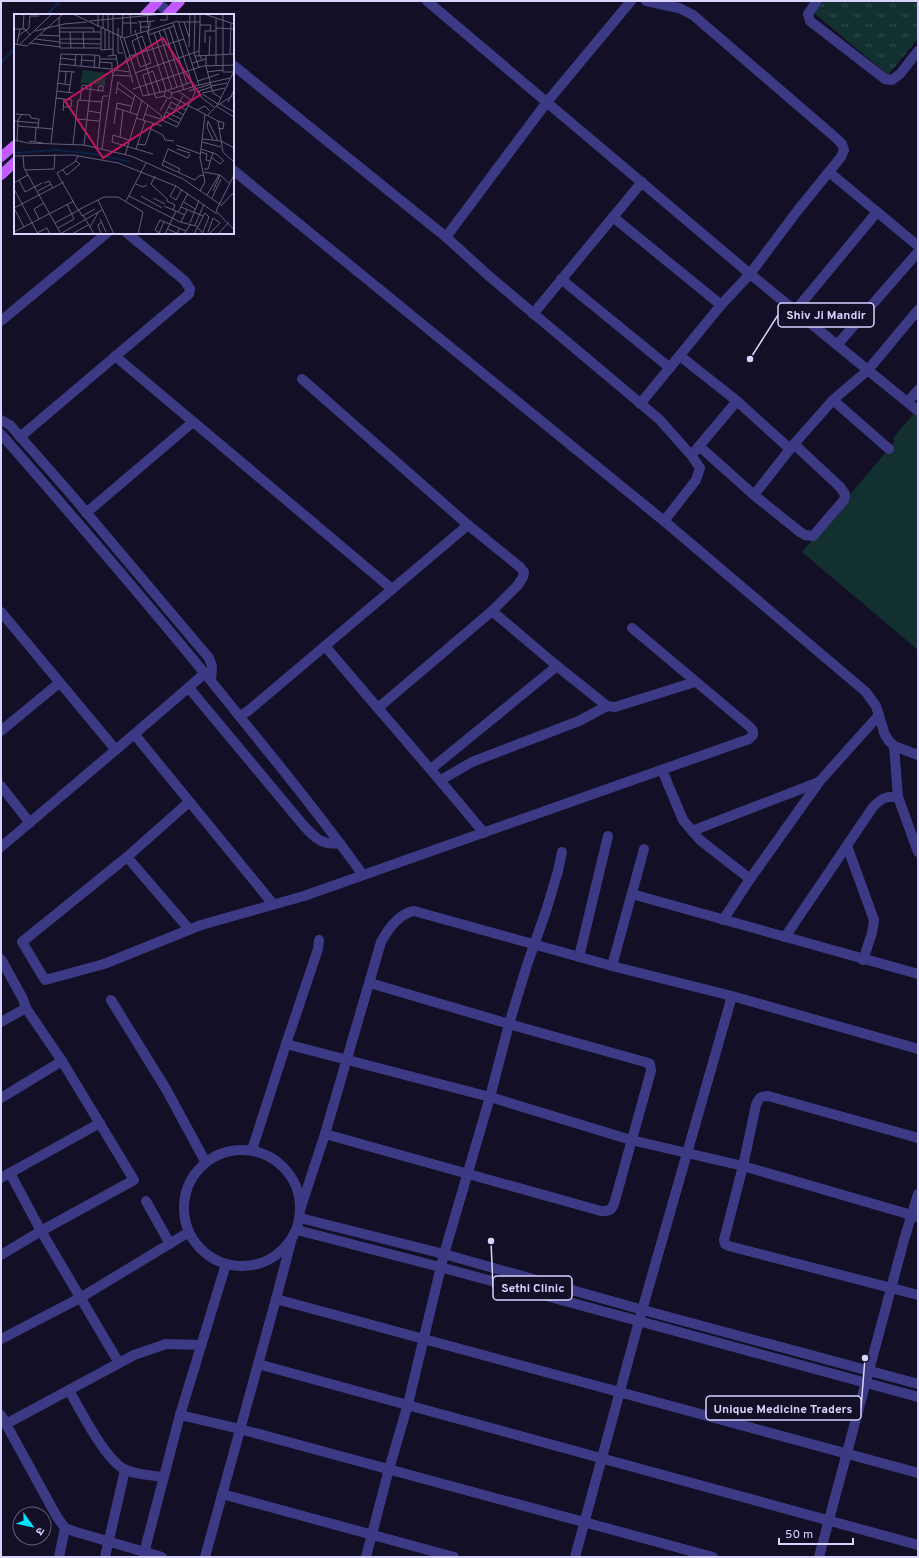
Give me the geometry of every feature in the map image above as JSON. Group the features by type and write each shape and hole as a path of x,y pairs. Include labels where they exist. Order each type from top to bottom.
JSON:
{"main road":[{"path":"146,14 158,1"},
{"path":"168,14 180,1"},
{"path":"1,157 14,146"},
{"path":"1,175 14,163"}],"street":[{"path":"158,1 168,14"},
{"path":"427,1 750,274 917,410"},
{"path":"446,237 547,102 631,1"},
{"path":"640,404 721,305 750,274 798,210 841,157 844,150 842,144 836,138 693,15 679,8 646,1"},
{"path":"817,1 808,14 810,21 885,79 892,80 897,77 918,51"},
{"path":"234,66 446,237 533,314 659,419 691,455 700,468 696,480 664,521"},
{"path":"234,171 664,521 866,692 876,706 886,735 894,746 898,797 917,847"},
{"path":"829,172 918,246"},
{"path":"533,314 642,182"},
{"path":"795,311 877,212"},
{"path":"613,217 721,305"},
{"path":"1,320 106,234"},
{"path":"20,437 189,294 190,289 185,281 128,234"},
{"path":"837,345 918,252"},
{"path":"561,279 670,368"},
{"path":"754,495 792,447 833,400 868,370 918,310"},
{"path":"115,356 392,590"},
{"path":"680,356 840,486 845,494 844,500 816,534 809,536 800,532 754,495 699,446"},
{"path":"302,379 468,525 520,567 524,572 518,585 492,611 378,708"},
{"path":"908,402 918,390"},
{"path":"833,400 889,448"},
{"path":"691,455 737,401"},
{"path":"1,420 10,425 86,513 209,658 212,666 208,677 189,688 1,847"},
{"path":"86,513 193,422"},
{"path":"1,434 110,559 208,677 323,820 363,875"},
{"path":"240,716 248,712 468,525"},
{"path":"492,611 607,706 615,707 695,682"},
{"path":"3,619 116,750"},
{"path":"189,802 127,857 22,942 45,980 104,964 189,929 304,896 749,739 753,735 753,731 750,727 632,628"},
{"path":"326,646 432,769 484,833"},
{"path":"432,769 557,666"},
{"path":"1,731 59,683"},
{"path":"189,688 315,838 321,842 332,844 340,843"},
{"path":"441,780 472,762 579,721 607,706"},
{"path":"723,920 750,879 819,782 879,715"},
{"path":"135,735 273,904"},
{"path":"894,746 918,754"},
{"path":"662,770 683,820 700,840 750,879"},
{"path":"692,831 819,782"},
{"path":"1,786 30,823"},
{"path":"785,937 873,807 888,796 898,797"},
{"path":"579,957 608,836"},
{"path":"847,846 874,920 872,933 864,960"},
{"path":"612,966 644,849"},
{"path":"366,1557 408,1404 440,1267 490,1097 508,1024 535,945 558,871 562,852"},
{"path":"127,857 189,929"},
{"path":"632,894 918,974"},
{"path":"205,1557 294,1234 300,1218 301,1207 325,1134 381,942 386,932 407,912 414,911 612,966 732,996 918,1049"},
{"path":"252,1150 318,949 319,940"},
{"path":"1,960 23,999 26,1008 62,1061 134,1180 40,1231 1,1255"},
{"path":"325,1134 601,1211 612,1209 614,1204 651,1071 650,1064 370,983"},
{"path":"575,1557 639,1321 732,996"},
{"path":"111,1000 166,1089 205,1162"},
{"path":"1,1022 26,1008"},
{"path":"286,1044 490,1097 632,1140 743,1166 915,1216"},
{"path":"1,1098 62,1061"},
{"path":"918,1138 776,1098 762,1096 758,1098 756,1105 743,1166 725,1234 725,1244 736,1248 918,1295"},
{"path":"1,1178 100,1123"},
{"path":"294,1234 286,1246 274,1257 259,1264 242,1266 226,1264 210,1257 198,1246 189,1232 184,1214 185,1196 191,1178 205,1162 218,1154 234,1149 252,1150 271,1156 287,1169 297,1187 301,1207"},
{"path":"10,1173 40,1231 119,1363"},
{"path":"819,1557 891,1288 915,1216 918,1194"},
{"path":"146,1201 170,1244"},
{"path":"300,1218 444,1254 643,1310 918,1384"},
{"path":"1,1339 80,1298 189,1232"},
{"path":"294,1234 440,1267 918,1397"},
{"path":"143,1555 180,1415 226,1264"},
{"path":"276,1299 918,1473"},
{"path":"162,1557 143,1555 66,1528 57,1517 3,1420 68,1390 134,1355 166,1344 201,1345"},
{"path":"258,1364 918,1544"},
{"path":"68,1390 105,1450 116,1464 125,1470 163,1477"},
{"path":"180,1415 240,1429 713,1557"},
{"path":"105,1557 125,1470"},
{"path":"222,1494 454,1557"},
{"path":"59,1557 66,1528"}],"green space":[{"path":"824,1 918,1 918,39 888,75 814,13"},
{"path":"918,409 918,650 802,552 895,441 893,438"}],"waterway":[{"path":"48,14 60,1"},
{"path":"1,63 14,49"}],"place":[{"name":"Shiv Ji Mandir","path":"750,359"},
{"name":"Sethi Clinic","path":"491,1241"},
{"name":"Unique Medicine Traders","path":"865,1358"}]}
